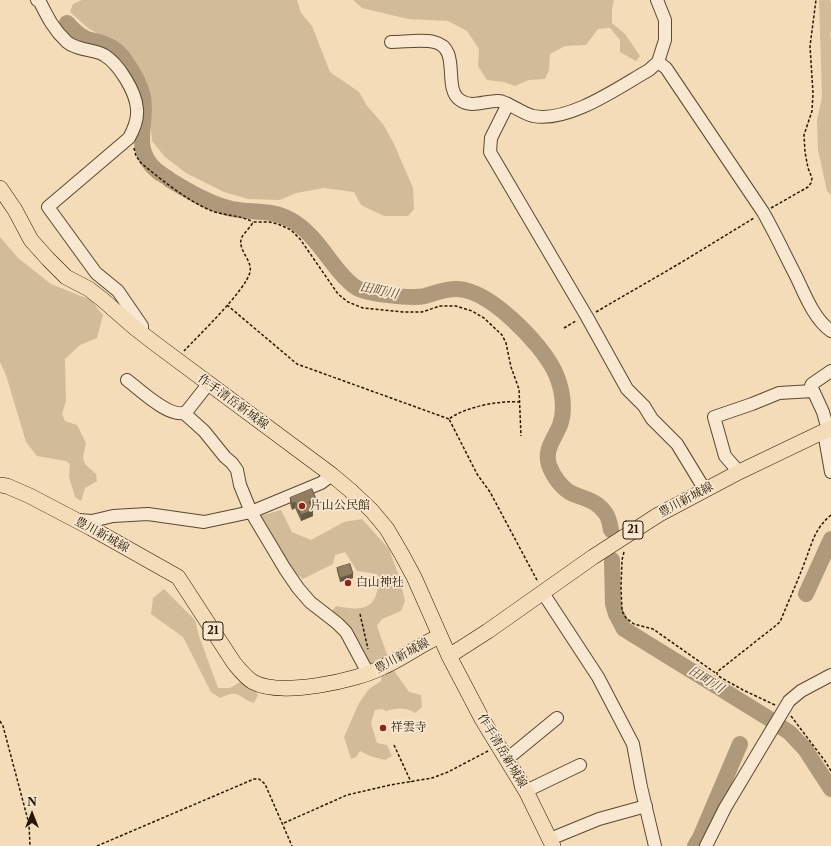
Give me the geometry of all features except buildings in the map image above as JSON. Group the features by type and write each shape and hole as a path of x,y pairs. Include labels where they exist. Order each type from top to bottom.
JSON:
{"main road":[{"name":"作手清岳新城線","path":"0,188 15,210 31,240 66,277 89,289 142,334 332,475 372,511 387,529 401,553 414,577 440,636"},
{"name":"豊川新城線","path":"0,485 7,486 30,496 178,578 234,663 243,674 253,682 266,687 284,689 306,687 368,673 384,667 440,636 449,656 483,635 628,534 658,515 739,472 828,430"},
{"name":"作手清岳新城線","path":"449,656 482,720 526,791 551,843"}],"street":[{"path":"37,0 40,2 53,28 68,43 78,48 103,54 114,62 122,73 134,96 138,109 136,124 130,138 48,207 88,264 96,273 118,291 142,326 142,334"},
{"path":"391,42 427,41 442,45 448,51 450,59 453,90 458,99 465,103 476,104 500,101 531,115 554,116 576,110 649,70 658,62 665,40 666,30 665,20 656,0"},
{"path":"658,62 666,68 763,212 771,225 808,300 819,318 831,331"},
{"path":"508,104 491,138 490,152 588,317 627,389 644,406 652,419 677,444 705,490"},
{"path":"831,371 811,386 823,412 828,430 831,472"},
{"path":"127,380 172,412 184,413 204,431 237,470 240,485 250,512 285,569 310,602 346,632 368,673"},
{"path":"184,413 209,383"},
{"path":"739,472 725,456 714,416 752,404 779,393 813,391"},
{"path":"74,520 92,521 113,516 148,514 204,522 250,512 321,483 332,475"},
{"path":"543,593 598,677 633,744 656,846"},
{"path":"706,846 725,808 789,701 801,691 831,675"},
{"path":"507,759 557,718"},
{"path":"526,791 580,765"},
{"path":"551,843 598,819 646,806"}],"path":[{"path":"130,138 133,143 134,152 141,163 184,196 213,211 246,218 253,222 269,222 278,224 291,230 300,240 338,294 353,304 363,308 403,312 422,312 440,306 456,306 472,310 484,318 502,335 506,343 511,367 519,389 521,436"},
{"path":"179,362 182,353 228,304 244,284 250,272 250,266 241,245 242,237 253,222"},
{"path":"228,304 297,364 449,419 476,474 490,492 543,593"},
{"path":"449,419 457,413 490,404 520,402"},
{"path":"717,674 717,672 780,622 805,563 817,529 823,521 831,515"},
{"path":"628,534 622,560 621,587 622,611 626,618 634,624 653,629 717,674 743,690 766,699 782,713 793,718 825,760 831,771"},
{"path":"376,582 386,585 405,581 414,577"},
{"path":"360,614 368,650"},
{"path":"0,721 3,726 29,824 30,846"},
{"path":"394,745 411,782"},
{"path":"283,823 347,795 432,778 448,772 498,746"},
{"path":"97,846 254,779 259,779 265,784 292,846"}],"shaded area":[{"path":"82,0 297,0 301,13 312,26 330,72 359,92 367,106 383,124 394,144 413,188 414,209 408,216 384,216 361,205 354,192 324,188 296,193 280,200 248,199 224,192 186,173 165,157 152,141 147,89 140,71 122,48 88,28 70,12 73,4"},
{"path":"353,0 614,0 612,9 612,23 625,34 640,56 636,61 620,52 620,40 610,28 598,29 586,45 565,46 550,54 549,70 545,79 529,80 515,86 504,82 487,80 478,66 479,49 467,31 448,21 408,19 362,8"},
{"path":"819,0 830,0 831,4 831,195 827,191 818,150 817,120 822,97"},
{"path":"0,237 18,258 51,284 91,300 103,315 97,338 80,345 65,359 66,401 62,414 65,421 77,425 86,443 83,458 85,464 96,474 97,481 85,488 81,501 75,497 69,477 70,464 66,461 37,456 26,442 6,375 0,362"},
{"path":"281,510 292,532 311,540 344,522 362,519 389,549 399,576 405,601 401,611 382,619 377,626 388,657 369,667 345,628 332,611 336,606 361,608 370,604 374,599 380,579 377,574 357,571 345,552 335,555 333,564 303,579 289,568 262,526 260,516"},
{"path":"164,589 195,620 199,636 218,688 230,688 240,682 253,687 258,695 254,703 236,694 227,695 220,698 211,692 183,637 151,614 153,598"},
{"path":"392,668 409,692 421,695 422,707 415,713 401,709 386,711 382,709 375,710 371,723 377,743 387,745 392,756 385,760 370,756 360,751 356,757 351,759 344,737 359,703 369,689 381,681 382,673"}],"waterway":[{"name":"田町川","path":"67,23 77,33 85,38 114,49 121,55 130,68 138,82 143,97 144,117 142,144 144,153 148,162 170,180 200,197 224,207 276,214 291,220 311,236 342,275 357,288 380,294 410,297 419,297 445,290 458,289 471,292 485,299 513,320 526,333 547,359 554,370 561,390 563,404 562,418 548,454 549,465 555,478 569,492 599,506 608,517 611,530"},
{"path":"806,594 831,539"},
{"name":"田町川","path":"612,560 613,604 616,614 624,629 790,733 805,749 831,789"},
{"path":"695,846 700,838 740,744"}],"place":[{"name":"片山公民館","path":"302,506"},
{"name":"白山神社","path":"348,583"},
{"name":"祥雲寺","path":"383,728"}]}
